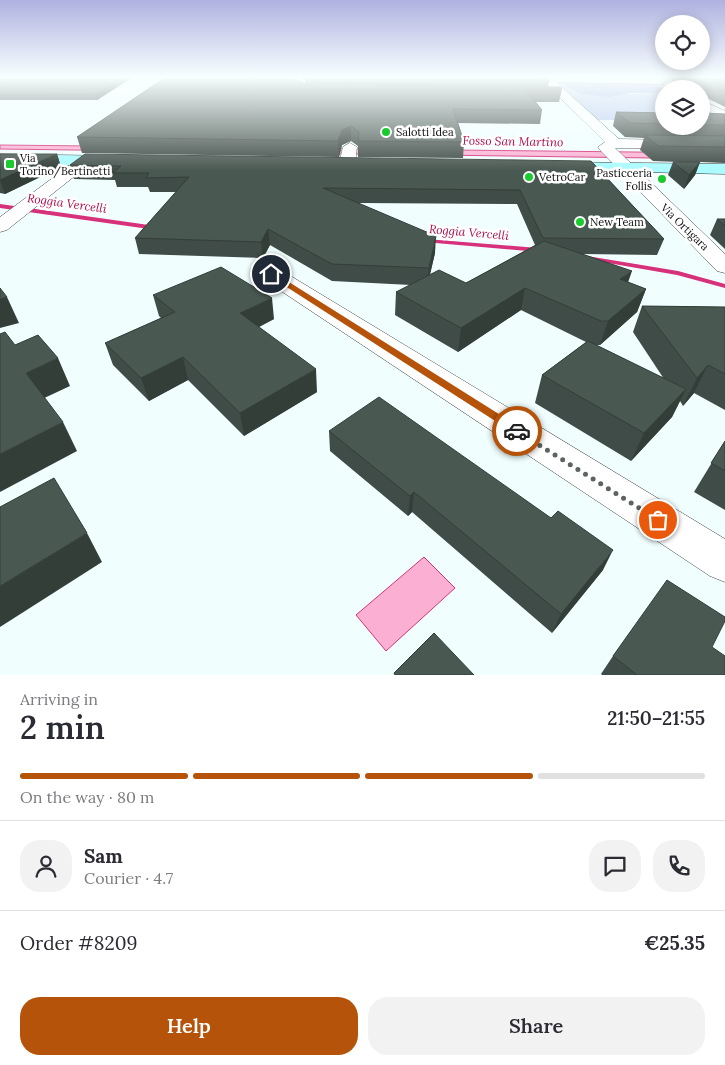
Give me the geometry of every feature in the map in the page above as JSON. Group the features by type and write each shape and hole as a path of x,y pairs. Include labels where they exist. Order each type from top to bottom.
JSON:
{"main road":[{"path":"546,166 616,155 725,169"},
{"path":"328,164 352,158"},
{"path":"0,159 125,161"}],"street":[{"name":"Via Ortigara","path":"575,108 616,155 725,266"},
{"path":"711,108 725,116"},
{"path":"616,155 725,145"},
{"path":"0,226 86,160"},
{"path":"271,274 725,562"}],"shaded area":[{"path":"584,108 655,108 655,120 597,120"},
{"path":"0,145 725,153 725,159 0,149"},
{"path":"424,557 455,588 386,651 356,615"}],"building":[{"path":"119,108 541,108 542,110 453,109 464,142 358,141 359,132 351,126 342,130 338,141 77,137"},
{"path":"616,112 655,113 655,124 630,123"},
{"path":"710,113 725,114 725,125 710,125"},
{"path":"645,135 725,136 725,147 658,146"},
{"path":"0,154 57,154 0,180"},
{"path":"85,154 591,161 664,239 543,238 520,190 323,188 436,236 429,268 332,264 268,229 261,242 135,238 189,177 146,178 149,173 113,173 121,166 70,165"},
{"path":"673,162 700,162 689,175"},
{"path":"717,219 725,219 725,226"},
{"path":"544,241 632,271 620,279 646,289 608,321 601,321 525,288 461,328 396,292 439,270 466,283"},
{"path":"221,267 272,298 240,313 316,369 240,413 183,357 141,378 105,343 175,312 153,295"},
{"path":"0,288 7,297 0,299"},
{"path":"642,306 725,307 725,374 708,365 697,378"},
{"path":"5,332 15,345 38,335 58,358 26,373 63,422 0,454 0,334"},
{"path":"588,341 686,389 644,433 542,375"},
{"path":"379,397 551,518 558,511 613,550 561,614 414,492 410,496 329,431"},
{"path":"725,441 725,471 711,463"},
{"path":"54,478 87,533 0,586 0,507"},
{"path":"667,580 725,617 725,621 712,647 725,656 725,675 637,675 613,656"},
{"path":"434,633 474,675 395,675 394,673"}],"waterway":[{"name":"Roggia Vercelli","path":"0,206 156,228"},
{"name":"Roggia Vercelli","path":"426,241 538,250"},
{"name":"Roggia Vercelli","path":"587,258 678,273 725,286"}],"way so far":[{"path":"517,431 658,520"}],"place":[{"name":"Salotti Idea","path":"386,132"},
{"name":"Via Torino/Bertinetti","path":"10,164"},
{"name":"VetroCar","path":"529,177"},
{"name":"Pasticceria Follis","path":"662,179"},
{"name":"New Team","path":"580,222"}],"route":[{"path":"271,274 517,431"}],"water label":[{"name":"Fosso San Martino","path":"513,141"}]}
